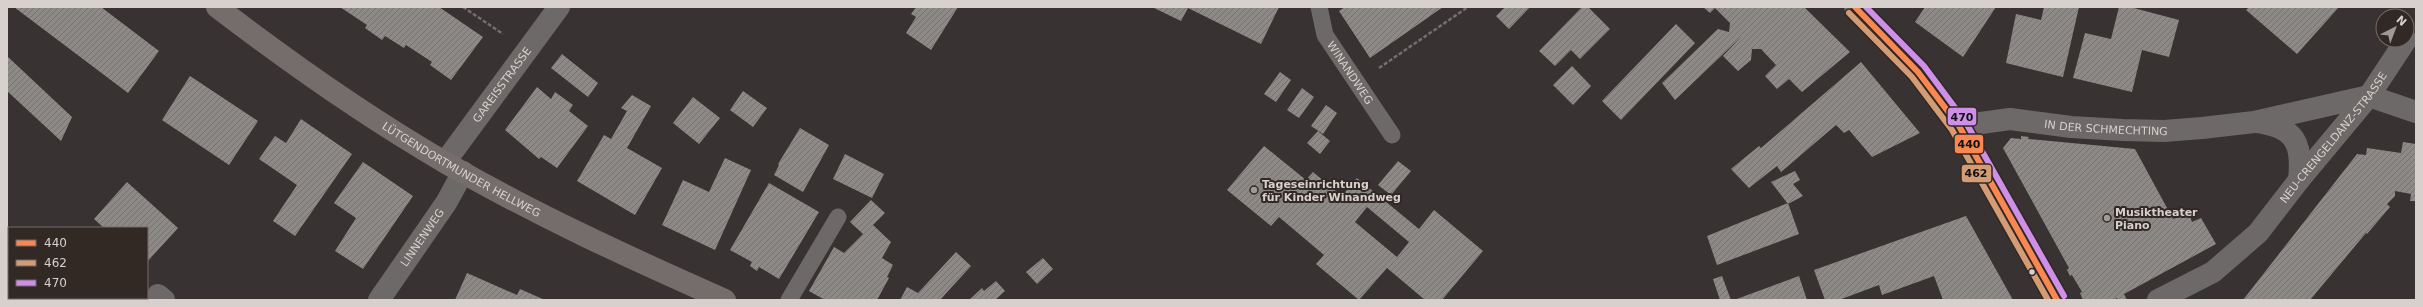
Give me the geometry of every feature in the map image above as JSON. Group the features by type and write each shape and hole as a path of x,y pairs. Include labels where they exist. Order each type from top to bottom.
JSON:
{"main road":[{"name":"LÜTGENDORTMUNDER HELLWEG","path":"217,7 343,98 454,167 610,249 725,300"},
{"path":"1855,7 1918,72 1960,126 2057,300"}],"street":[{"name":"GAREISSTRASSE","path":"454,167 527,50 559,7"},
{"name":"NEU-CRENGELDANZ-STRASSE","path":"2158,300 2213,272 2258,232 2299,180 2370,96 2402,48"},
{"name":"IN DER SCHMECHTING","path":"1960,126 2010,119 2071,127 2164,131 2254,122 2370,96"},
{"path":"2370,96 2416,112"},
{"name":"IN DER SCHMECHTING","path":"2254,122 2280,127 2291,134 2298,146 2301,161 2299,180"},
{"name":"LINNENWEG","path":"379,300 446,203 454,167"}],"lane":[{"name":"WINANDWEG","path":"1319,7 1325,35 1392,135"},
{"path":"789,300 838,217"}],"path":[{"path":"463,7 527,50"},
{"path":"1357,83 1468,7"}],"building":[{"path":"14,7 101,7 159,51 128,93"},
{"path":"340,7 439,7 483,37 451,80 430,65 432,62 406,45 404,48 385,36 382,40 365,28 367,25"},
{"path":"916,7 958,7 931,50 906,33 916,17 911,14"},
{"path":"1152,7 1279,7 1261,44 1188,8 1181,21"},
{"path":"1345,7 1443,7 1370,58 1339,11"},
{"path":"1505,7 1530,7 1509,29 1496,16"},
{"path":"1582,7 1588,7 1610,29 1580,59 1571,50 1555,66 1539,51"},
{"path":"1703,7 1804,7 1850,52 1802,92 1789,79 1777,89 1765,76 1776,65 1761,49 1752,49 1751,60 1738,71 1723,56 1742,36 1675,100 1662,83 1718,29 1729,32 1730,23 1715,8 1710,13"},
{"path":"1925,7 1996,7 1963,57 1915,22"},
{"path":"2044,7 2079,7 2063,77 2006,63 2016,14 2041,20"},
{"path":"2119,7 2130,7 2179,20 2169,57 2142,50 2132,92 2073,78 2085,33 2111,39"},
{"path":"2249,7 2339,7 2297,54 2246,10"},
{"path":"1676,24 1695,43 1621,120 1602,101"},
{"path":"562,54 598,83 588,97 551,68"},
{"path":"7,56 72,117 61,141 7,91"},
{"path":"1861,62 1920,133 1872,157 1849,130 1844,133 1836,125 1781,172 1777,166 1749,188 1731,169 1759,146 1761,148"},
{"path":"1572,66 1591,86 1573,105 1553,85"},
{"path":"1280,72 1291,80 1276,102 1264,94"},
{"path":"190,76 258,121 229,165 162,120"},
{"path":"537,87 551,99 555,92 573,105 569,111 588,126 557,168 541,157 539,159 505,130"},
{"path":"1302,88 1314,97 1299,118 1287,110"},
{"path":"743,91 767,108 753,127 730,110"},
{"path":"632,95 651,106 627,148 662,168 635,215 577,181 604,135 611,139 627,111 621,108"},
{"path":"693,97 720,118 699,144 673,123"},
{"path":"1326,105 1337,113 1323,134 1311,126"},
{"path":"301,119 352,154 295,236 273,221 297,185 259,159 275,136 286,143"},
{"path":"800,128 829,145 803,192 774,175 779,165 778,164"},
{"path":"1318,131 1330,141 1320,154 1307,143"},
{"name":"Musiktheater Piano","path":"2021,136 2029,137 2028,139 2135,149 2173,219 2182,215 2190,216 2192,222 2201,218 2216,244 2124,294 2127,300 2118,300 2117,298 2113,300 2083,300 2080,293 2082,292 2072,275 2070,276 2067,270 2069,268 2003,148 2011,138 2021,139"},
{"path":"2403,142 2416,144 2416,201 2410,201 2411,194 2395,191 2395,196 2387,204 2390,207 2367,234 2366,233 2310,300 2243,300 2357,154 2366,155 2367,148 2401,153"},
{"path":"1264,146 1306,180 1313,172 1342,196 1357,178 1419,229 1434,210 1483,251 1442,300 1425,300 1387,268 1359,300 1316,264 1324,255 1279,217 1271,226 1227,190","holes":["1367,207 1409,242 1397,257 1355,222"]},
{"path":"845,154 884,174 872,198 833,179"},
{"path":"725,158 751,170 715,250 662,225 683,180 709,192"},
{"path":"1398,161 1411,171 1391,195 1378,185"},
{"path":"363,162 413,196 363,269 335,251 356,218 334,203"},
{"path":"1795,171 1800,180 1793,184 1803,196 1788,204 1771,182"},
{"path":"127,182 178,228 148,261 148,227 103,227 94,219"},
{"path":"769,183 819,212 779,279 759,267 757,271 750,266 752,262 730,250"},
{"path":"871,200 885,213 873,225 891,242 882,258 893,265 887,277 889,278 877,300 825,300 809,291 834,247 844,253 863,234 850,222"},
{"path":"1788,203 1799,234 1717,265 1707,236"},
{"path":"1966,216 2013,300 1943,300 1934,276 1882,295 1879,285 1839,300 1825,300 1814,270"},
{"path":"956,252 971,266 940,300 900,300 907,287 918,293"},
{"path":"1043,258 1053,269 1037,284 1026,272"},
{"path":"467,273 517,295 520,289 545,300 455,300"},
{"path":"1722,276 1731,300 1720,300 1713,279"},
{"path":"1799,276 1807,300 1734,300"},
{"path":"996,281 1005,291 995,300 969,300 982,288 984,291"}],"transit line":[{"name":"440","path":"1855,7 1918,72 1959,126 2057,300"},
{"name":"470","path":"1866,7 1924,66 1965,121 2064,296"},
{"name":"462","path":"1849,13 1912,77 1952,130 2048,300"}],"place":[{"name":"Tageseinrichtung für Kinder Winandweg","path":"1254,190"},
{"name":"Musiktheater Piano","path":"2107,218"}]}
